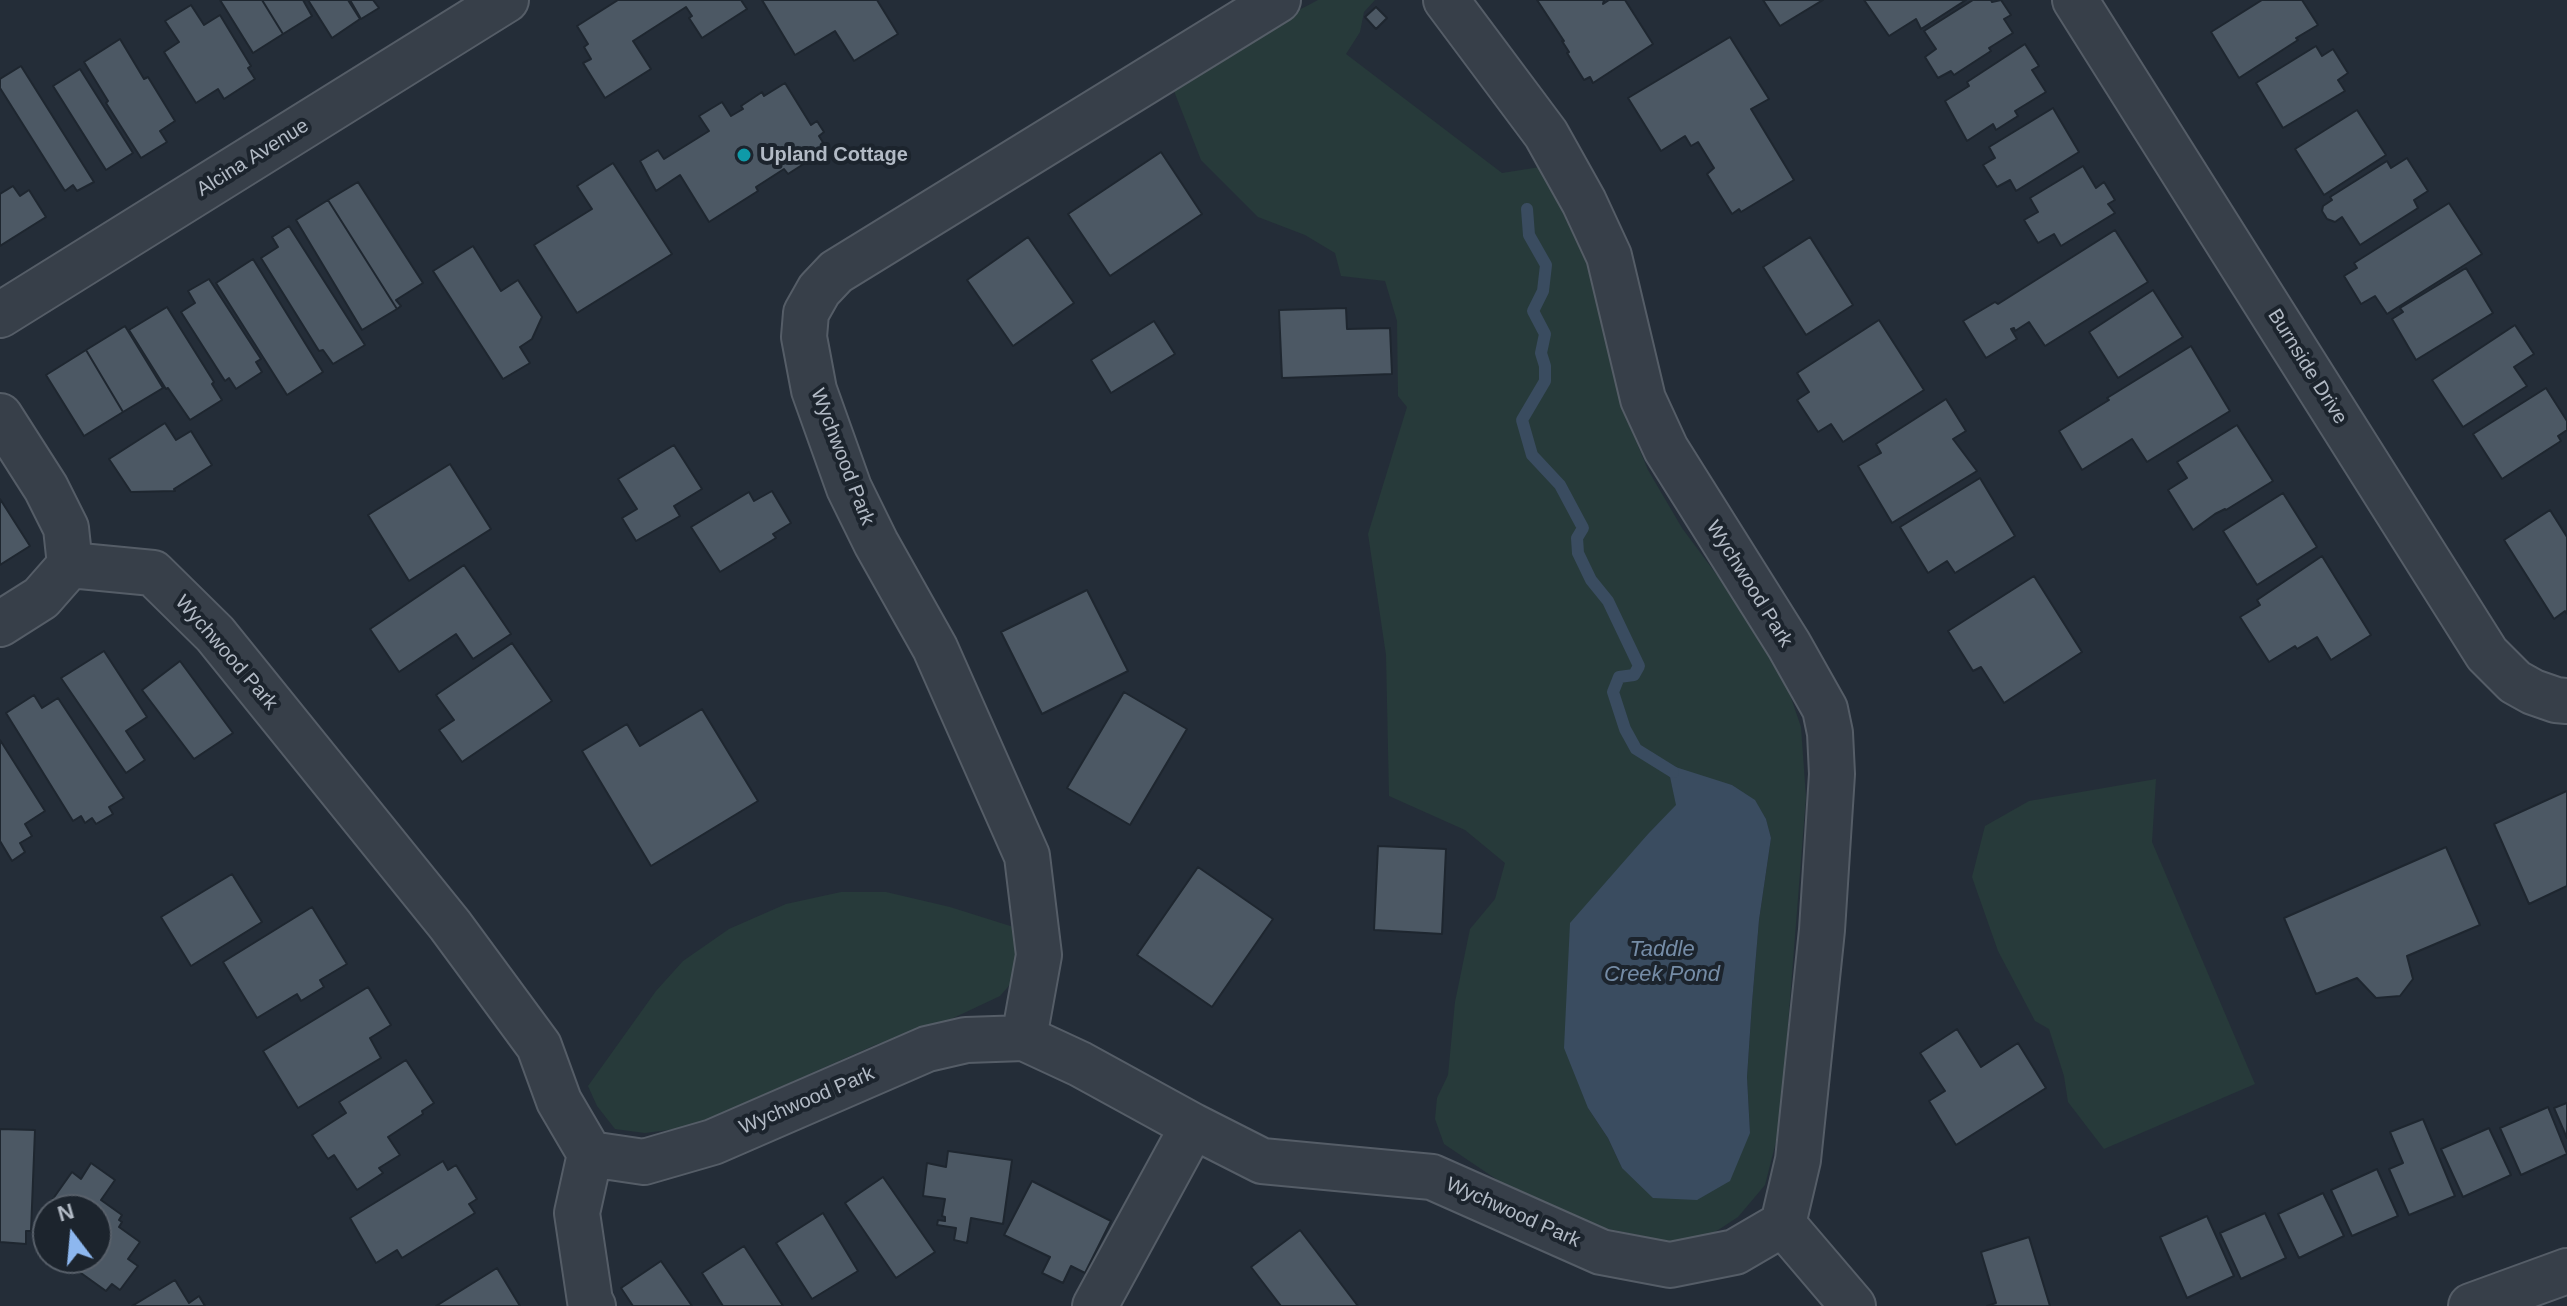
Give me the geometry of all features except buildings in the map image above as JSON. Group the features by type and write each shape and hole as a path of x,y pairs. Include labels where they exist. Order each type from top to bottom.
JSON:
{"street":[{"name":"Alcina Avenue","path":"0,315 506,0"},
{"name":"Wychwood Park","path":"1024,1038 1039,955 1027,856 935,648 849,488 814,390 804,337 806,313 819,290 836,272 1278,0"},
{"name":"Wychwood Park","path":"70,565 153,573 215,634 431,902 539,1046 559,1101 590,1154 644,1162 713,1142 927,1049 966,1040 1024,1038 1080,1064 1262,1161 1432,1177 1601,1252 1670,1265 1735,1252 1783,1224 1798,1160 1822,930 1832,774 1830,733 1825,709 1789,645 1666,449 1643,399 1609,256 1584,202 1546,134 1446,0"},
{"name":"Burnside Drive","path":"2075,0 2487,654 2515,682 2533,692 2567,701"},
{"path":"0,416 46,488 66,528 70,565 41,598 0,624"},
{"path":"1095,1306 1193,1126"},
{"path":"590,1154 577,1213 593,1306"},
{"path":"1783,1224 1853,1306"},
{"path":"2471,1306 2567,1271"}],"shaded area":[{"path":"1318,0 1375,0 1364,12 1360,32 1346,54 1502,173 1540,167 1568,207 1593,278 1624,412 1648,470 1682,528 1751,621 1789,692 1801,727 1806,797 1780,1126 1765,1185 1738,1217 1712,1234 1676,1243 1594,1226 1499,1181 1444,1144 1435,1119 1437,1098 1448,1075 1455,1002 1470,929 1495,899 1505,863 1465,830 1389,796 1386,655 1368,534 1407,407 1398,396 1397,321 1385,281 1341,276 1335,253 1305,235 1258,217 1201,160 1170,81","holes":["1661,769 1732,785 1754,800 1766,819 1771,838 1759,920 1752,1003 1747,1077 1750,1133 1622,1168 1608,1138 1588,1108 1614,876 1648,834 1677,805 1670,777"]},
{"path":"2156,779 2152,842 2255,1084 2104,1149 2068,1102 2064,1076 2049,1029 2035,1021 1998,951 1972,877 1985,826 2029,801"},
{"path":"841,892 886,892 950,907 1023,930 1022,971 1000,996 947,1021 875,1045 690,1127 645,1133 615,1129 597,1106 588,1086 656,991 683,961 729,929 786,904"}],"water":[{"name":"Taddle Creek Pond","path":"1666,764 1732,785 1755,800 1766,819 1771,838 1759,920 1752,1003 1747,1077 1750,1133 1730,1181 1697,1200 1653,1198 1622,1168 1608,1138 1588,1108 1564,1048 1570,923 1676,805 1670,777 1659,765"}],"waterway":[{"path":"1527,209 1529,235 1546,265 1543,291 1533,311 1545,334 1541,353 1545,381 1522,420 1532,455 1560,485 1583,528 1577,538 1578,553 1591,580 1608,601 1639,666 1634,675 1619,677 1613,692 1625,729 1636,749 1673,772"}],"place":[{"name":"Upland Cottage","path":"744,155"}]}
